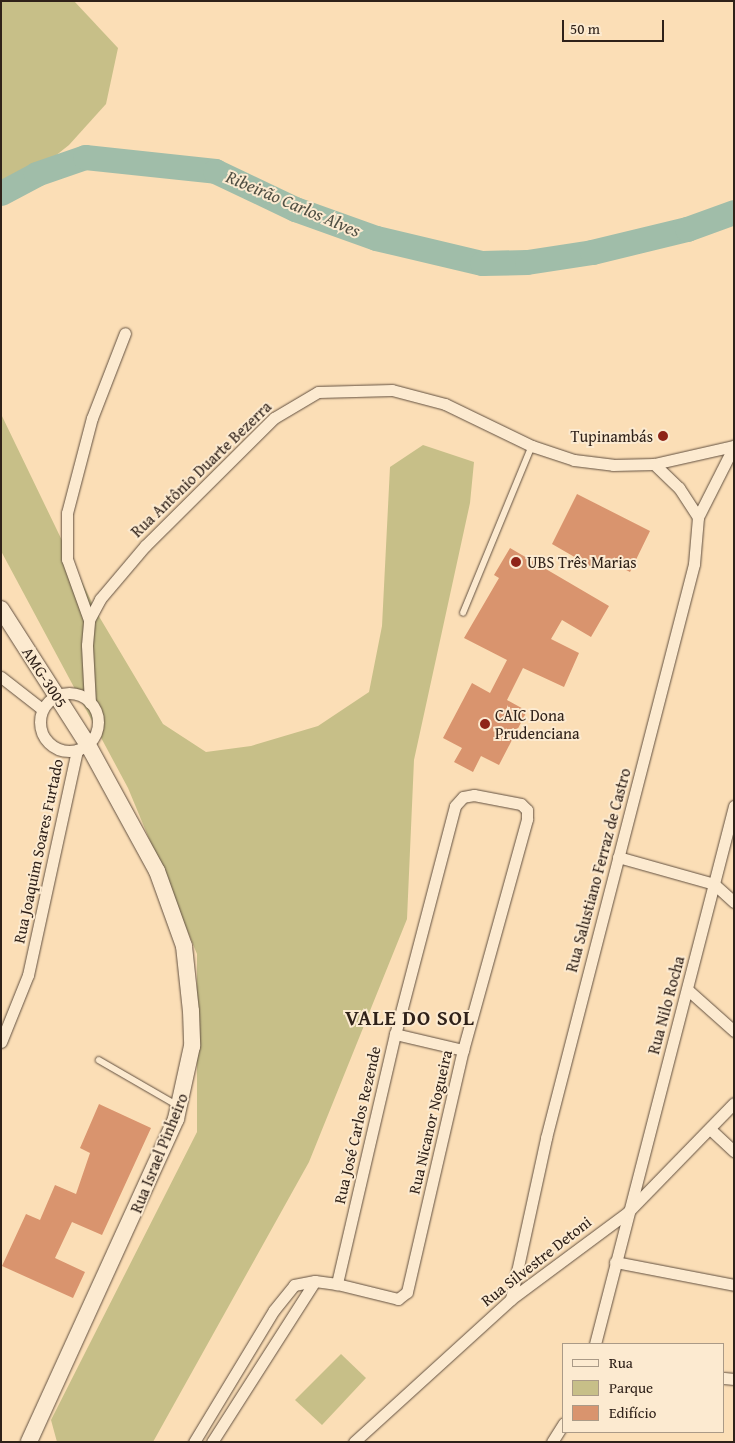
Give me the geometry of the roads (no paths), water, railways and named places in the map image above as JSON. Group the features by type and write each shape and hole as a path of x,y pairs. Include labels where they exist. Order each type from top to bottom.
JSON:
{"main road":[{"name":"AMG-3005","path":"1,609 56,695 82,748"},
{"name":"Rua Israel Pinheiro","path":"29,1442 157,1166 180,1107 192,1046 184,946 157,871 82,748"}],"street":[{"path":"90,620 71,580 67,559 67,512 92,418 125,332"},
{"name":"Rua Antônio Duarte Bezerra","path":"90,703 86,669 90,620 100,599 151,539 274,418 318,392 392,390 445,404 532,446 574,460 613,465 654,464 734,446"},
{"path":"654,464 679,488 698,517 734,446"},
{"name":"Rua Salustiano Ferraz de Castro","path":"511,1299 546,1138 694,564 698,517"},
{"path":"1,677 42,709"},
{"path":"82,748 62,750 49,741 41,725 42,709 56,695 74,693 90,703"},
{"name":"Rua Joaquim Soares Furtado","path":"1,1042 28,975 82,748 97,720 90,703"},
{"name":"Rua José Carlos Rezende","path":"337,1284 395,1034 458,802 474,795 522,804"},
{"name":"Rua Nicanor Nogueira","path":"337,1284 398,1299 410,1286 463,1050 527,819 527,810 522,804"},
{"name":"Rua Nilo Rocha","path":"595,1343 734,806"},
{"path":"618,857 714,884 734,902"},
{"path":"688,990 734,1031"},
{"path":"395,1034 463,1050"},
{"name":"Rua Silvestre Detoni","path":"354,1442 511,1299 628,1212 734,1103"},
{"path":"710,1129 734,1151"},
{"path":"615,1262 734,1286"},
{"path":"212,1442 315,1281"},
{"path":"194,1442 286,1292 302,1282 315,1281 337,1284"},
{"path":"552,1442 562,1426"}],"lane":[{"path":"462,613 532,446"},
{"path":"98,1060 180,1107"}],"waterway":[{"name":"Ribeirão Carlos Alves","path":"1,193 36,174 85,157 215,171 295,209 376,238 482,263 527,262 592,252 687,229 734,212"}],"place":[{"name":"Tupinambás","path":"663,436"},
{"name":"UBS Três Marias","path":"516,562"},
{"name":"CAIC Dona Prudenciana","path":"485,724"}],"district":[{"name":"VALE DO SOL","path":"410,1018"}]}
